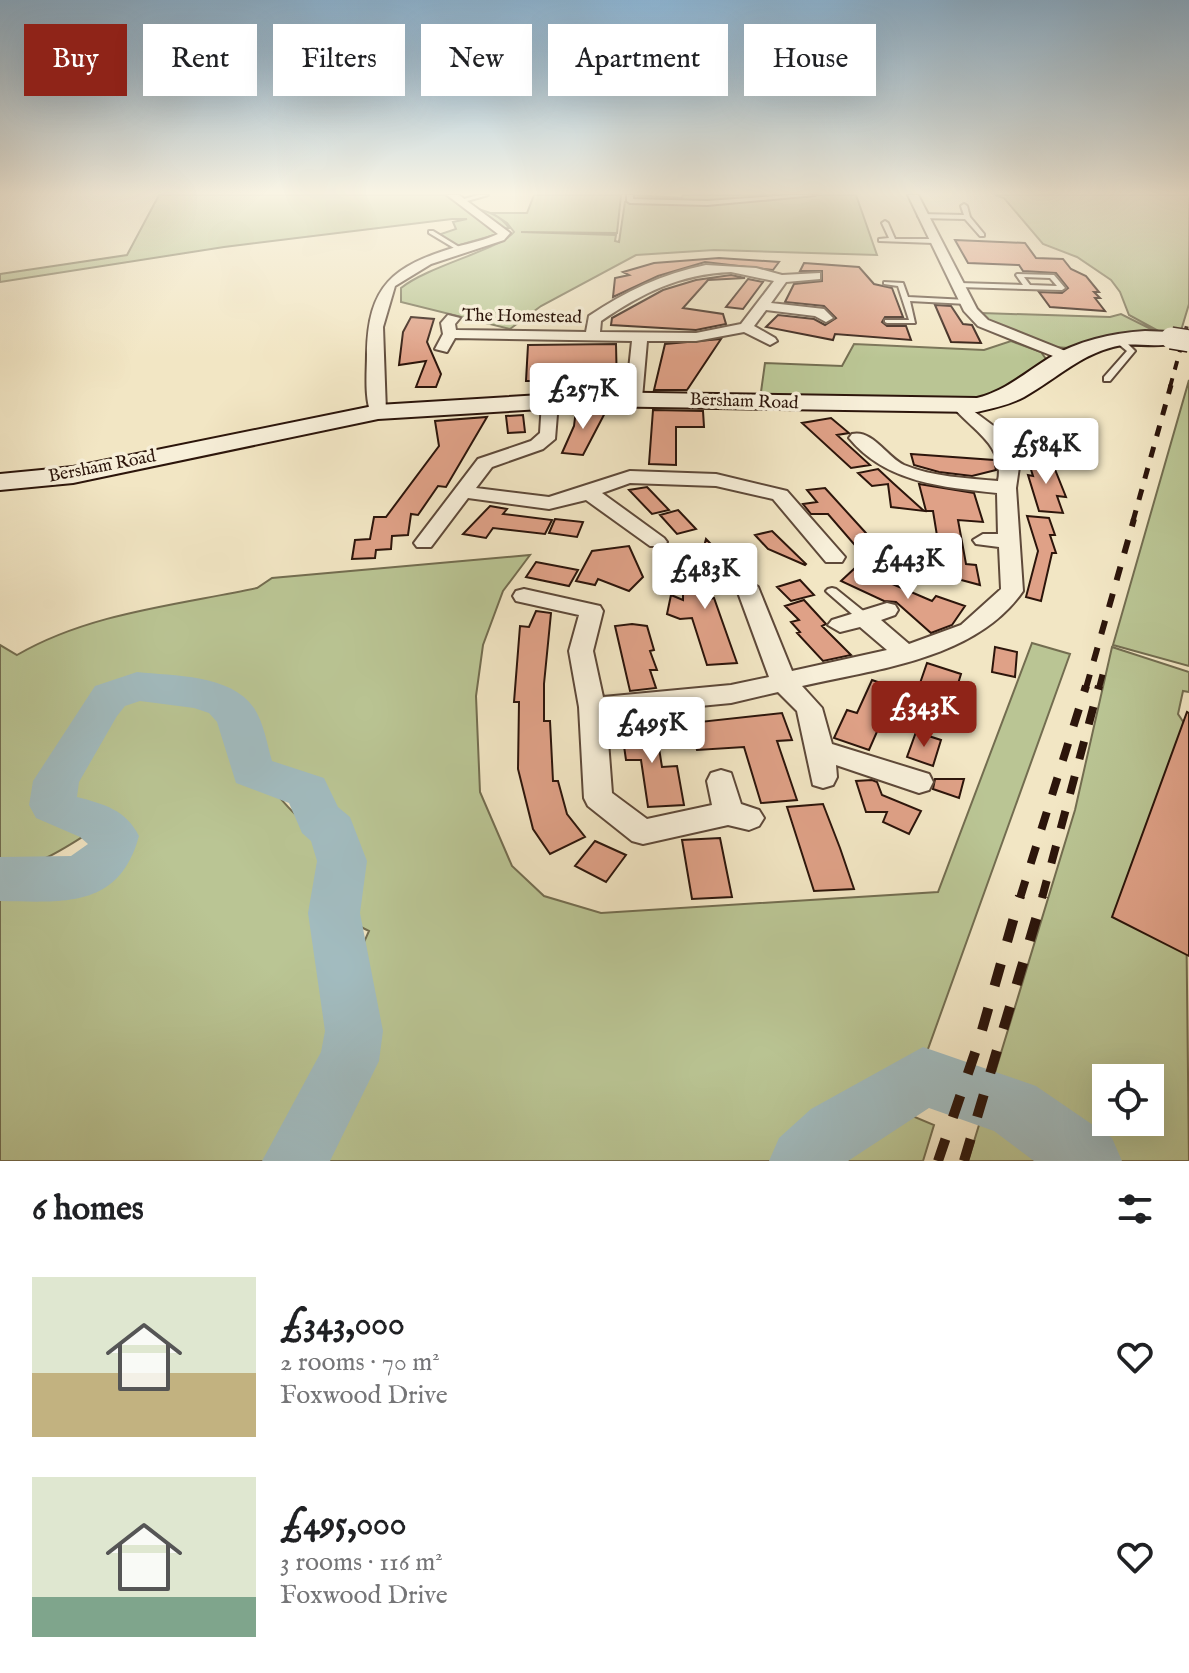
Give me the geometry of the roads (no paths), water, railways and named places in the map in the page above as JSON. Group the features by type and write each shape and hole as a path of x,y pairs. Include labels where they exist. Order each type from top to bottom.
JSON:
{"main road":[{"name":"Bersham Road","path":"0,482 73,475 378,412 634,398 960,406 1012,396 1068,357 1119,340 1180,340"}],"street":[{"path":"939,249 967,302 983,323 1068,357"},
{"path":"378,412 373,343 387,287 398,277 461,250"},
{"name":"The Homestead","path":"593,336 594,319 621,300 670,274 712,268 762,272 782,279 816,276"},
{"path":"770,341 746,327 765,306 782,279"},
{"path":"765,306 819,312 826,318"},
{"name":"The Homestead","path":"442,349 450,334 448,323 453,318"},
{"name":"The Homestead","path":"450,334 696,337 746,327"},
{"path":"634,398 640,337"},
{"path":"424,543 485,463 537,445 549,435 550,402"},
{"path":"592,707 731,694 906,654 969,630 1012,591 1006,488 1010,467 1004,449 960,406"},
{"path":"873,444 896,468 935,480 1006,488"},
{"path":"465,492 549,503 589,493 607,483 630,477 716,480 756,487 780,495 834,557"},
{"path":"589,493 657,542"},
{"path":"983,540 1010,541"},
{"path":"747,587 784,683 809,708 822,764 919,782"},
{"path":"524,596 592,611 581,651 592,707 598,798 643,832 738,815 721,781"},
{"path":"851,621 887,610"},
{"path":"851,621 906,654"}],"lane":[{"path":"959,285 1062,288 1052,276 1019,275 1028,287"},
{"path":"886,283 901,284 913,322 887,321"},
{"path":"905,299 967,302"},
{"path":"1107,379 1131,351 1119,340"},
{"path":"832,591 851,621"}],"waterway":[{"path":"0,879 71,878 100,866 110,854 115,836 106,828 53,805 56,781 110,696 137,686 200,694 224,703 237,716 252,771 261,777 308,791 319,819 333,831 342,861 334,913 354,1031 349,1061 295,1161"},
{"path":"802,1161 833,1131 923,1077 934,1078 1014,1108 1089,1161"}],"railway":[{"path":"1170,387 1189,318"},
{"path":"1133,521 1171,385"},
{"path":"1086,688 1134,519"},
{"path":"1099,688 1106,661"},
{"path":"1020,898 1086,686"},
{"path":"1042,898 1099,686"},
{"path":"938,1161 979,1041 1020,896"},
{"path":"964,1161 1043,896"}]}
